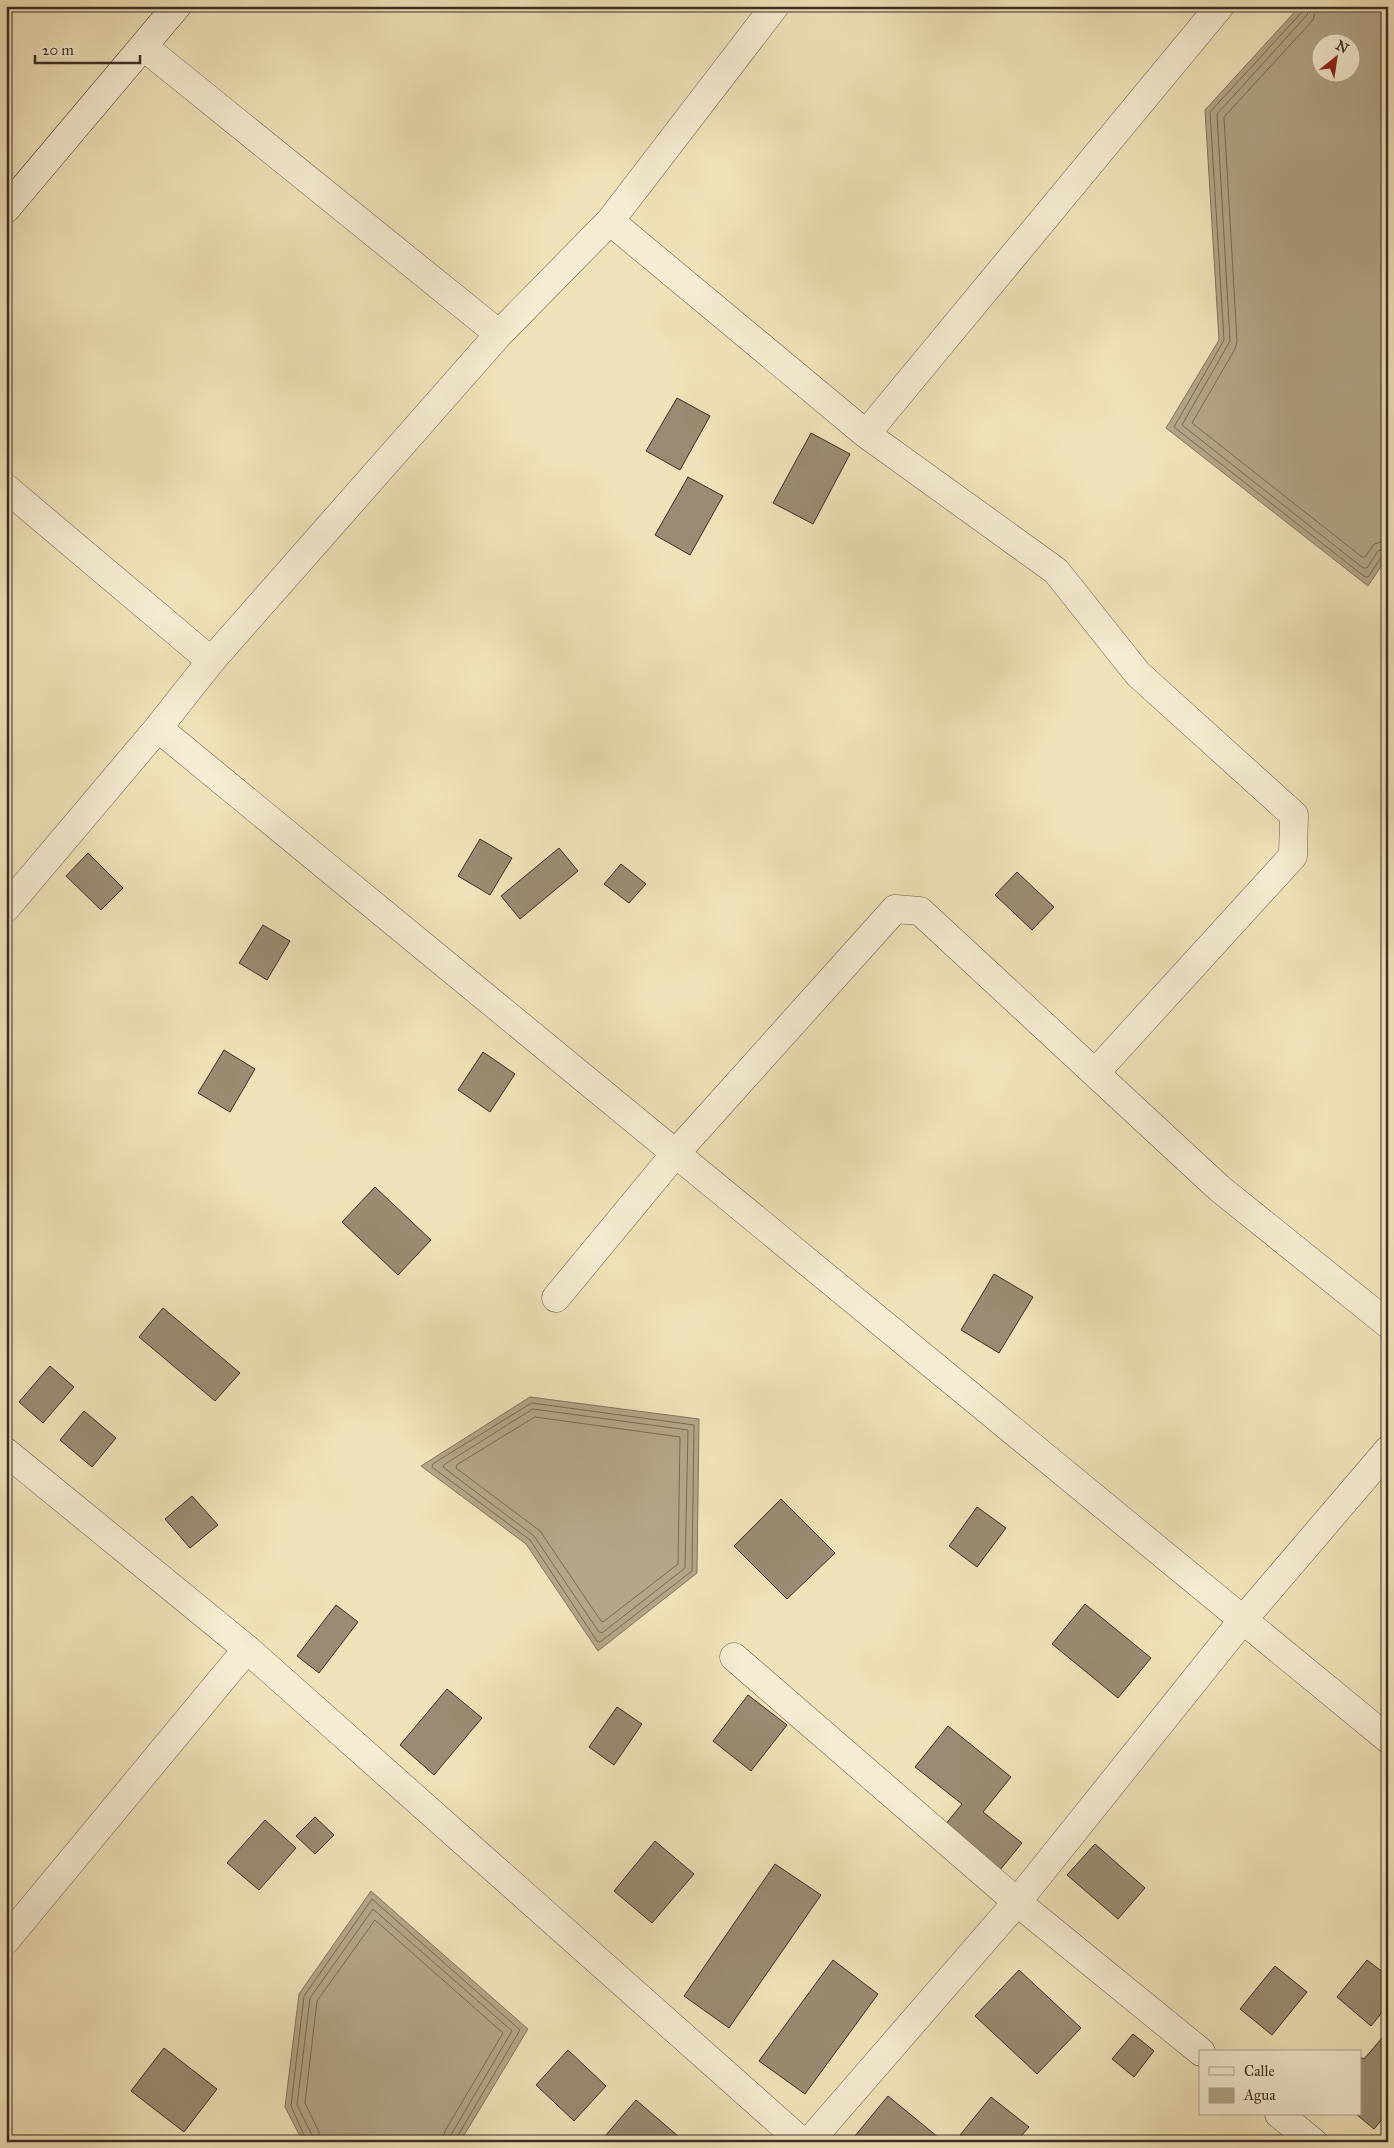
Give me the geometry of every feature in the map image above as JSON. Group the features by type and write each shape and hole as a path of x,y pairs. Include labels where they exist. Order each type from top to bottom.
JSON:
{"street":[{"path":"6,209 178,6"},
{"path":"6,908 158,728 211,661 499,334 610,221 776,6"},
{"path":"866,434 1220,6"},
{"path":"144,47 499,334"},
{"path":"610,221 866,434 1056,571 1138,674 1294,815 1293,856 1095,1073"},
{"path":"6,488 211,661"},
{"path":"158,728 1242,1621 1388,1739"},
{"path":"556,1298 675,1154 895,909 920,912 1218,1188 1388,1324"},
{"path":"809,2142 1017,1902 1242,1621 1388,1450"},
{"path":"6,1452 247,1649 802,2142"},
{"path":"6,1940 247,1649"},
{"path":"734,1657 1017,1902 1199,2050"},
{"path":"1281,2116 1312,2142"}],"water":[{"path":"1300,6 1388,6 1388,556 1368,586 1166,428 1219,340 1205,110"},
{"path":"530,1397 699,1419 697,1573 598,1651 526,1544 421,1466"},
{"path":"371,1891 528,2029 460,2142 303,2142 285,2107 299,1994"}],"building":[{"path":"677,398 710,416 680,470 646,451"},
{"path":"811,433 850,454 813,524 773,503"},
{"path":"688,477 723,496 690,555 655,535"},
{"path":"480,839 512,858 490,895 458,876"},
{"path":"559,848 578,871 520,919 501,896"},
{"path":"88,853 123,888 101,910 66,876"},
{"path":"621,864 646,884 629,903 604,884"},
{"path":"1017,872 1054,907 1032,930 995,895"},
{"path":"263,925 290,941 267,980 239,963"},
{"path":"224,1050 255,1069 230,1112 198,1093"},
{"path":"483,1052 515,1074 490,1112 458,1090"},
{"path":"375,1187 431,1240 398,1275 342,1222"},
{"path":"994,1274 1033,1297 999,1353 961,1330"},
{"path":"163,1308 240,1373 215,1401 139,1337"},
{"path":"50,1366 74,1387 43,1423 19,1402"},
{"path":"84,1411 116,1438 92,1467 60,1440"},
{"path":"192,1496 218,1525 190,1548 165,1519"},
{"path":"781,1499 835,1553 787,1599 734,1546"},
{"path":"977,1507 1006,1528 977,1567 949,1546"},
{"path":"1085,1604 1151,1658 1118,1698 1052,1644"},
{"path":"336,1605 358,1622 319,1673 297,1656"},
{"path":"447,1689 482,1718 434,1775 400,1745"},
{"path":"748,1695 787,1725 751,1771 713,1741"},
{"path":"617,1707 642,1724 614,1765 589,1747"},
{"path":"948,1726 1011,1777 983,1812 1022,1843 995,1876 940,1831 962,1804 915,1767"},
{"path":"315,1817 334,1835 315,1854 296,1836"},
{"path":"265,1820 296,1848 259,1890 227,1863"},
{"path":"655,1841 694,1874 652,1923 614,1891"},
{"path":"1095,1844 1145,1888 1118,1919 1067,1875"},
{"path":"775,1864 821,1895 729,2028 684,1996"},
{"path":"833,1960 878,1994 805,2094 759,2061"},
{"path":"1367,1960 1388,1976 1388,2005 1371,2026 1337,1997"},
{"path":"1275,1966 1307,1992 1272,2035 1240,2009"},
{"path":"1019,1970 1081,2028 1037,2074 975,2016"},
{"path":"1388,2031 1388,2112 1374,2129 1358,2116 1362,2116 1362,2058 1364,2059"},
{"path":"1133,2034 1154,2051 1134,2077 1112,2059"},
{"path":"164,2048 217,2089 184,2132 131,2091"},
{"path":"568,2050 606,2086 574,2121 536,2085"},
{"path":"888,2096 944,2142 850,2142"},
{"path":"991,2097 1029,2127 1016,2142 969,2142 960,2135"},
{"path":"636,2100 685,2142 600,2142"}]}
